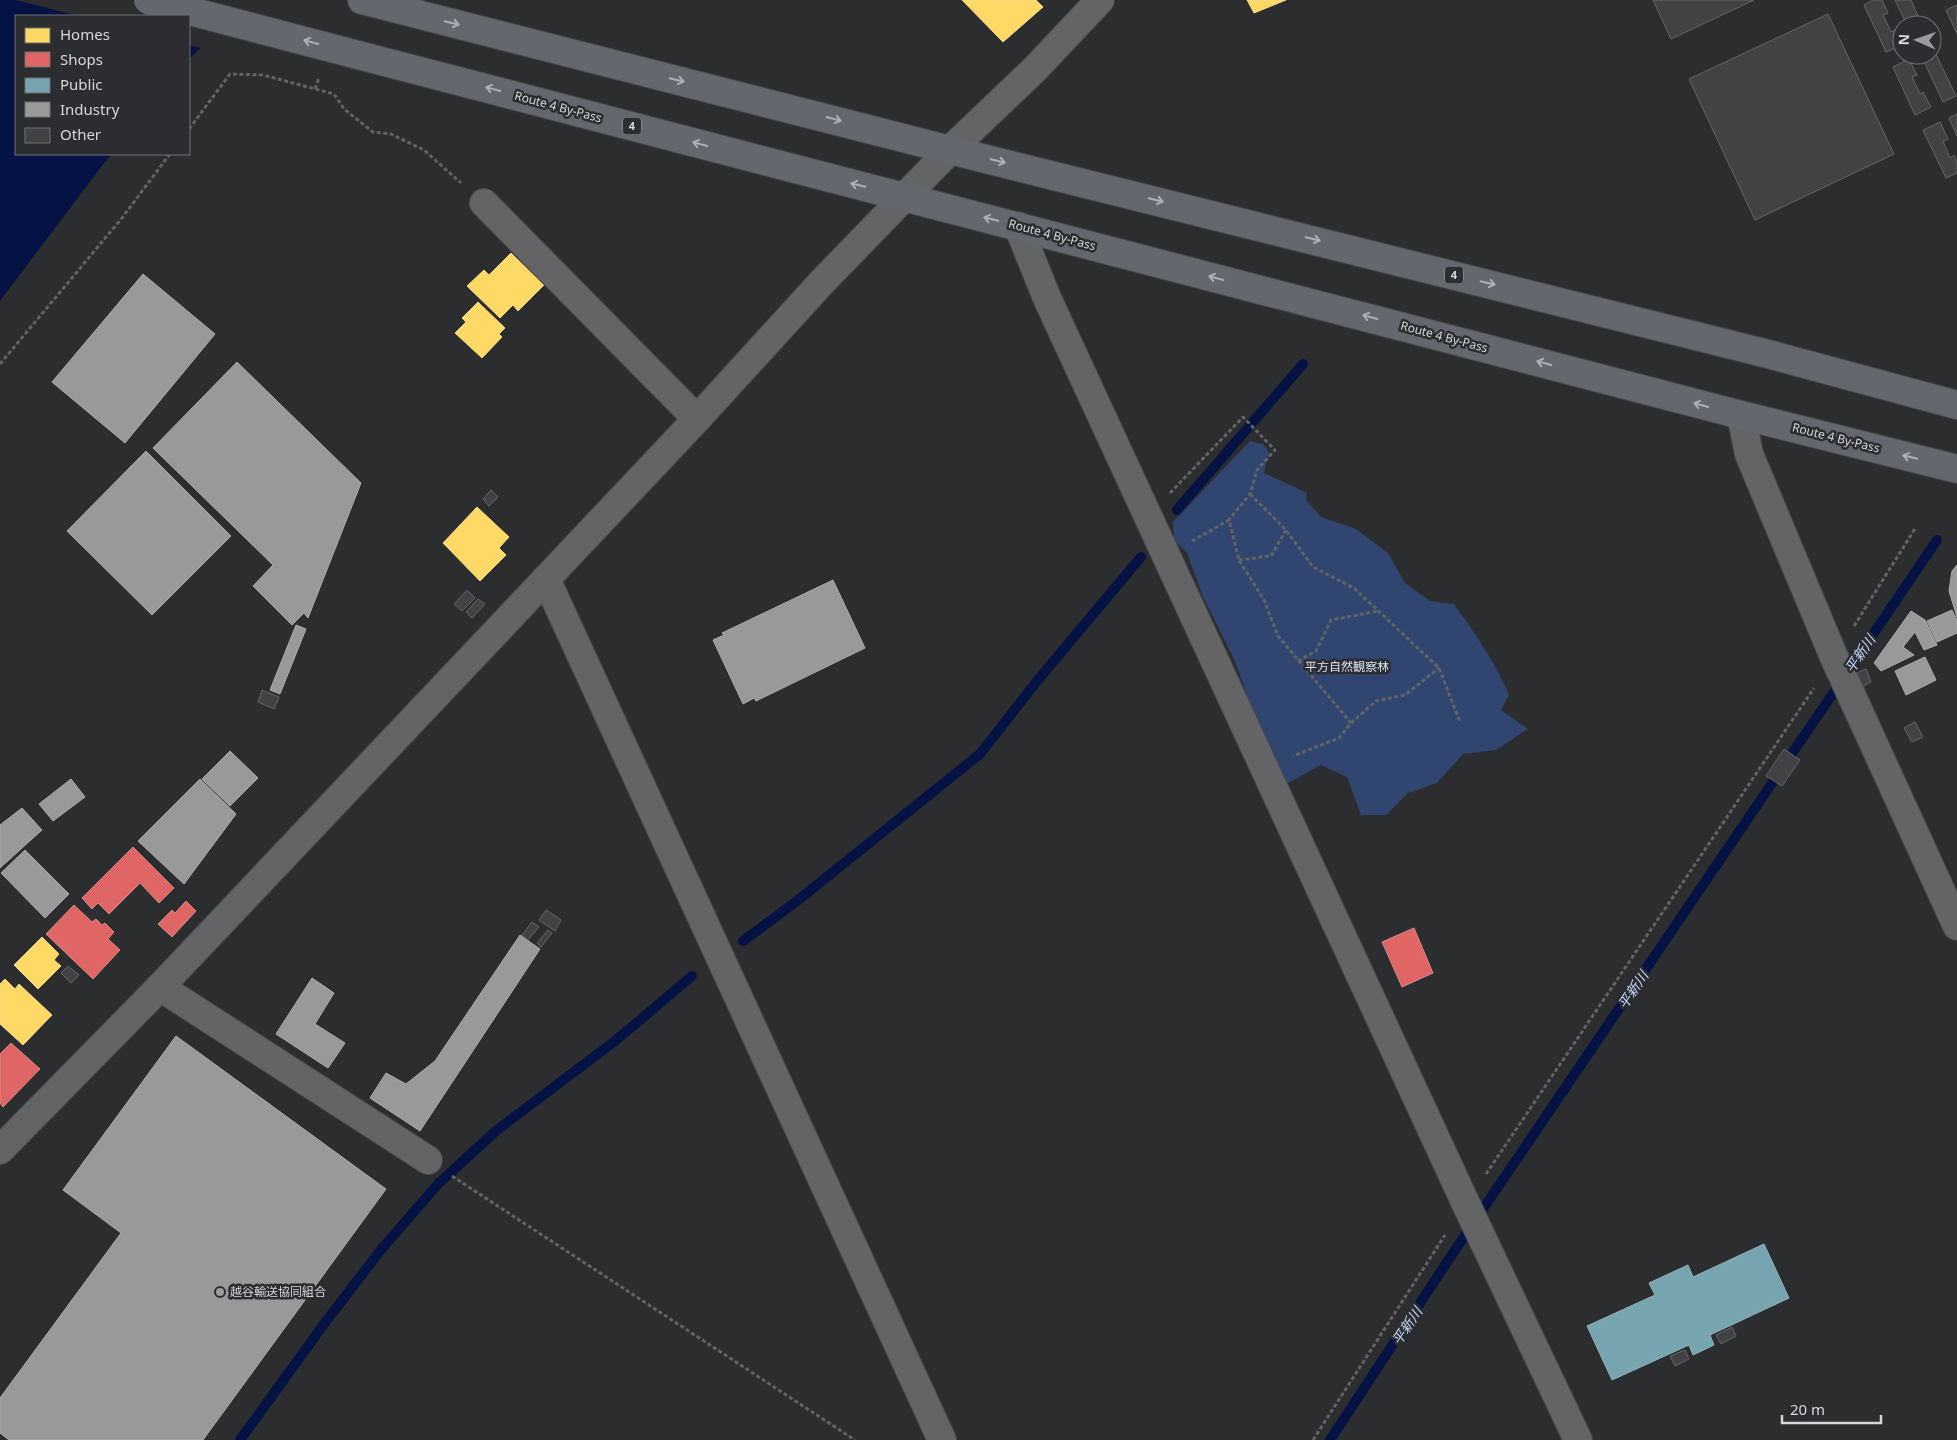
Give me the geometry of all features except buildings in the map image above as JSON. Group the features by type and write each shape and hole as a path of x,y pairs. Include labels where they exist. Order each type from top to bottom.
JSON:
{"highway":[{"name":"Route 4 By-Pass","path":"148,0 1741,415 1957,468"},
{"name":"4","path":"362,0 950,150 1768,354 1957,405"}],"street":[{"path":"0,1150 160,987 698,419 822,282 950,150 1035,69 1090,3"},
{"path":"484,203 698,419"},
{"path":"1018,226 1047,298 1474,1221 1578,1440"},
{"path":"1741,415 1749,454 1834,657 1957,926"},
{"path":"546,579 942,1440"},
{"path":"160,987 428,1160"}],"path":[{"path":"190,128 230,74 263,75 334,94 344,109 373,132 391,134 424,150 484,203"},
{"path":"0,364 122,218 169,155"},
{"path":"1149,515 1243,417 1275,450 1257,470 1250,494 1229,520 1168,556"},
{"path":"1250,494 1286,530 1313,567 1354,588 1439,668 1460,722"},
{"path":"1229,520 1239,560 1264,600 1278,636 1351,723"},
{"path":"1313,1440 1474,1221 1916,527"},
{"path":"1239,560 1271,556 1286,530"},
{"path":"1298,661 1316,651 1331,620 1378,611"},
{"path":"1266,768 1339,738 1351,723 1376,701 1405,694 1439,668"},
{"path":"428,1160 856,1440"}],"green space":[{"name":"平方自然観察林","path":"1250,441 1263,444 1269,452 1264,473 1307,493 1306,500 1321,517 1356,529 1388,553 1405,583 1430,601 1454,604 1484,648 1509,695 1501,710 1528,729 1496,750 1463,754 1437,783 1408,793 1386,815 1361,815 1347,777 1321,765 1288,783 1259,729 1235,661 1203,597 1187,553 1174,540 1173,522"}],"shaded area":[{"path":"0,0 250,0 190,58 190,15 15,15 15,155 110,155 0,301"}],"pier":[{"path":"16,0 252,0 203,49 190,45 190,15 74,15"}],"waterway":[{"path":"1177,510 1303,364"},
{"name":"平新川","path":"1330,1440 1449,1259 1937,540"},
{"path":"743,941 797,901 980,754 1037,681 1141,557"},
{"path":"240,1440 324,1324 380,1251 438,1184 497,1130 615,1041 692,976"}],"place":[{"name":"越谷輸送協同組合","path":"220,1292"}]}
